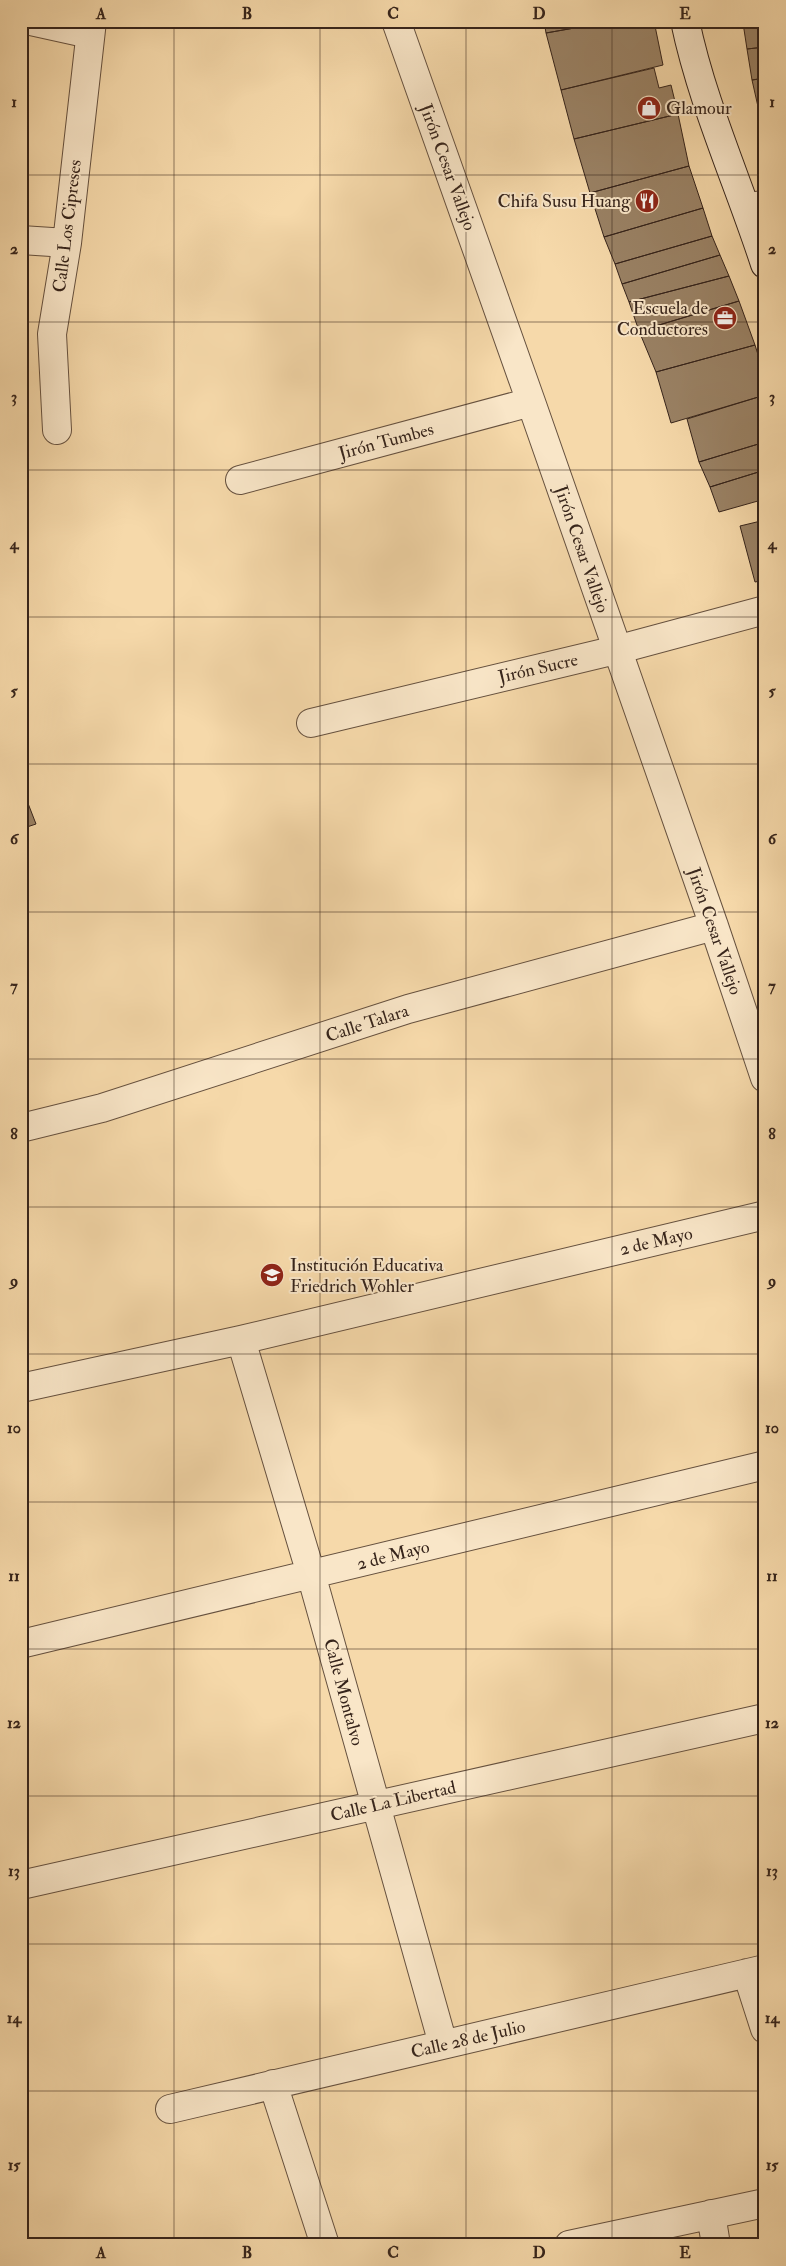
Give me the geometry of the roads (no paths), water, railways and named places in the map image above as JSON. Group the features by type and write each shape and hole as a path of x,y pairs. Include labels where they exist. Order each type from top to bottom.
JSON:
{"street":[{"path":"31,21 91,28"},
{"name":"Jirón Cesar Vallejo","path":"396,21 714,926 765,1078"},
{"path":"685,21 693,60 756,206 765,264"},
{"name":"Calle Los Cipreses","path":"57,430 52,334 67,244 91,28"},
{"path":"21,240 67,244"},
{"name":"Jirón Tumbes","path":"240,480 531,402"},
{"name":"Jirón Sucre","path":"311,723 616,650 765,610"},
{"name":"Calle Talara","path":"21,1128 112,1105 408,1009 714,926"},
{"name":"2 de Mayo","path":"21,1388 241,1340 765,1215"},
{"name":"Calle Montalvo","path":"241,1340 312,1574 375,1806 443,2044"},
{"name":"2 de Mayo","path":"21,1644 765,1465"},
{"name":"Calle La Libertad","path":"21,1885 765,1718"},
{"path":"756,1971 765,2029"},
{"name":"Calle 28 de Julio","path":"170,2109 756,1971"},
{"path":"273,2084 325,2245"},
{"path":"569,2245 765,2203"},
{"path":"712,2214 716,2245"}],"place":[{"name":"Glamour","path":"649,108"},
{"name":"Chifa Susu Huang","path":"647,201"},
{"name":"Escuela de Conductores","path":"725,318"},
{"name":"Institución Educativa Friedrich Wohler","path":"272,1275"}]}
